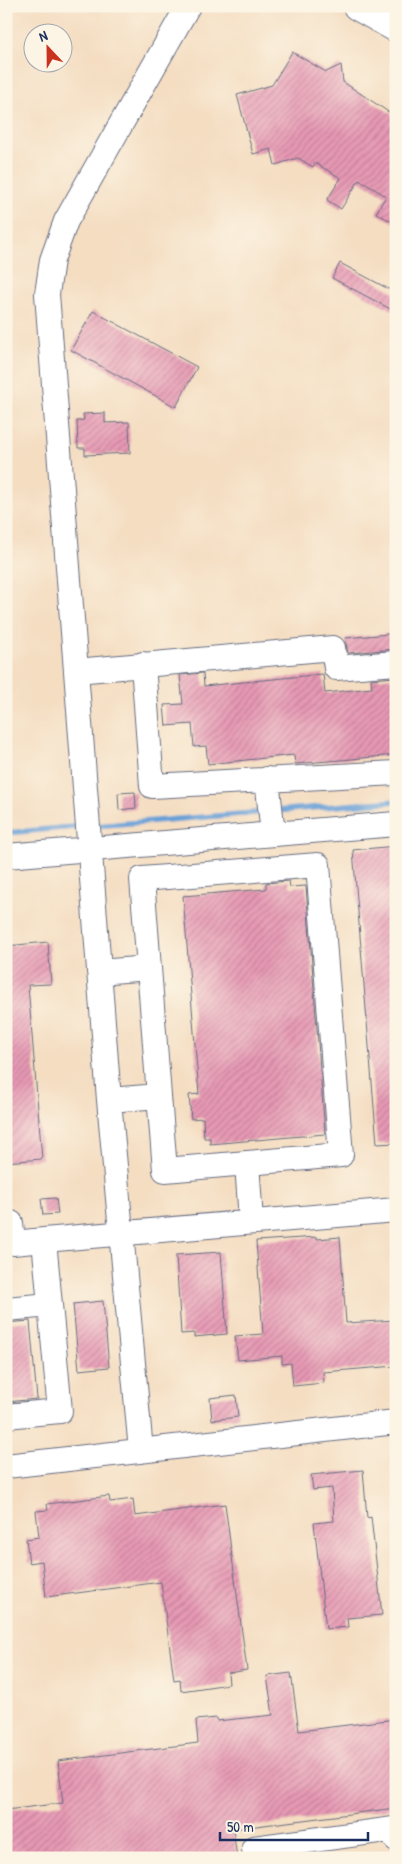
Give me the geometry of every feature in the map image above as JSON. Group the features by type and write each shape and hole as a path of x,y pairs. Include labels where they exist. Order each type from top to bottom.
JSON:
{"highway":[{"path":"357,6 396,28"}],"street":[{"path":"141,1451 109,1100 47,294 52,260 66,220 188,6"},
{"path":"76,671 333,648 336,668 396,663"},
{"path":"143,664 152,786 268,787 396,773"},
{"path":"268,787 272,827"},
{"path":"6,856 89,834 396,824"},
{"path":"318,865 342,1155 166,1170 159,1096 142,879 318,865"},
{"path":"99,972 149,968"},
{"path":"109,1100 159,1096"},
{"path":"247,1163 252,1221"},
{"path":"6,1223 11,1223 13,1243 121,1232 396,1210"},
{"path":"6,1416 60,1411 44,1240"},
{"path":"6,1309 50,1305"},
{"path":"6,1466 396,1422"},
{"path":"255,1858 254,1848 395,1832"}],"building":[{"path":"292,52 326,72 341,65 343,82 396,117 396,224 376,213 386,196 359,180 341,209 327,200 341,178 315,163 313,167 298,158 275,165 271,149 253,154 237,95 272,85"},
{"path":"340,263 396,293 396,312 332,278"},
{"path":"93,311 197,367 176,407 71,350"},
{"path":"105,413 105,423 129,422 130,453 85,455 85,448 78,448 77,421 84,420 83,414"},
{"path":"396,634 396,649 348,653 345,638"},
{"path":"203,673 204,686 323,674 325,693 372,688 371,679 396,677 396,755 295,764 294,755 208,764 206,746 194,747 192,724 166,726 164,705 183,704 180,675"},
{"path":"135,792 136,808 119,810 118,793"},
{"path":"396,846 396,1143 377,1144 353,850"},
{"path":"289,881 290,887 306,886 325,1134 210,1144 210,1138 204,1138 203,1118 191,1119 189,1095 199,1094 183,896 266,889 266,883"},
{"path":"48,942 51,984 28,985 42,1159 6,1162 6,946"},
{"path":"56,1198 58,1214 43,1215 41,1199"},
{"path":"317,1237 317,1239 340,1237 346,1323 396,1320 396,1366 323,1372 324,1383 293,1386 291,1363 282,1364 282,1356 238,1360 235,1336 263,1334 256,1241"},
{"path":"221,1252 227,1334 194,1337 194,1333 181,1334 176,1255"},
{"path":"103,1301 109,1367 79,1370 73,1304"},
{"path":"30,1321 37,1399 6,1402 6,1323"},
{"path":"236,1395 238,1417 212,1420 210,1398"},
{"path":"363,1470 367,1518 371,1517 382,1615 347,1618 348,1627 326,1629 314,1523 334,1521 332,1488 313,1490 311,1475"},
{"path":"109,1496 110,1502 133,1499 135,1516 225,1504 247,1670 228,1673 229,1684 181,1691 180,1679 174,1680 161,1582 46,1597 42,1561 29,1563 26,1539 39,1537 36,1511 48,1510 47,1504"},
{"path":"291,1673 299,1731 396,1719 396,1808 233,1829 237,1858 6,1858 6,1810 63,1803 58,1761 198,1743 196,1720 217,1718 217,1721 273,1715 267,1676"}],"waterway":[{"path":"275,811 396,801"},
{"path":"93,826 266,812"},
{"path":"6,833 84,826"}]}
